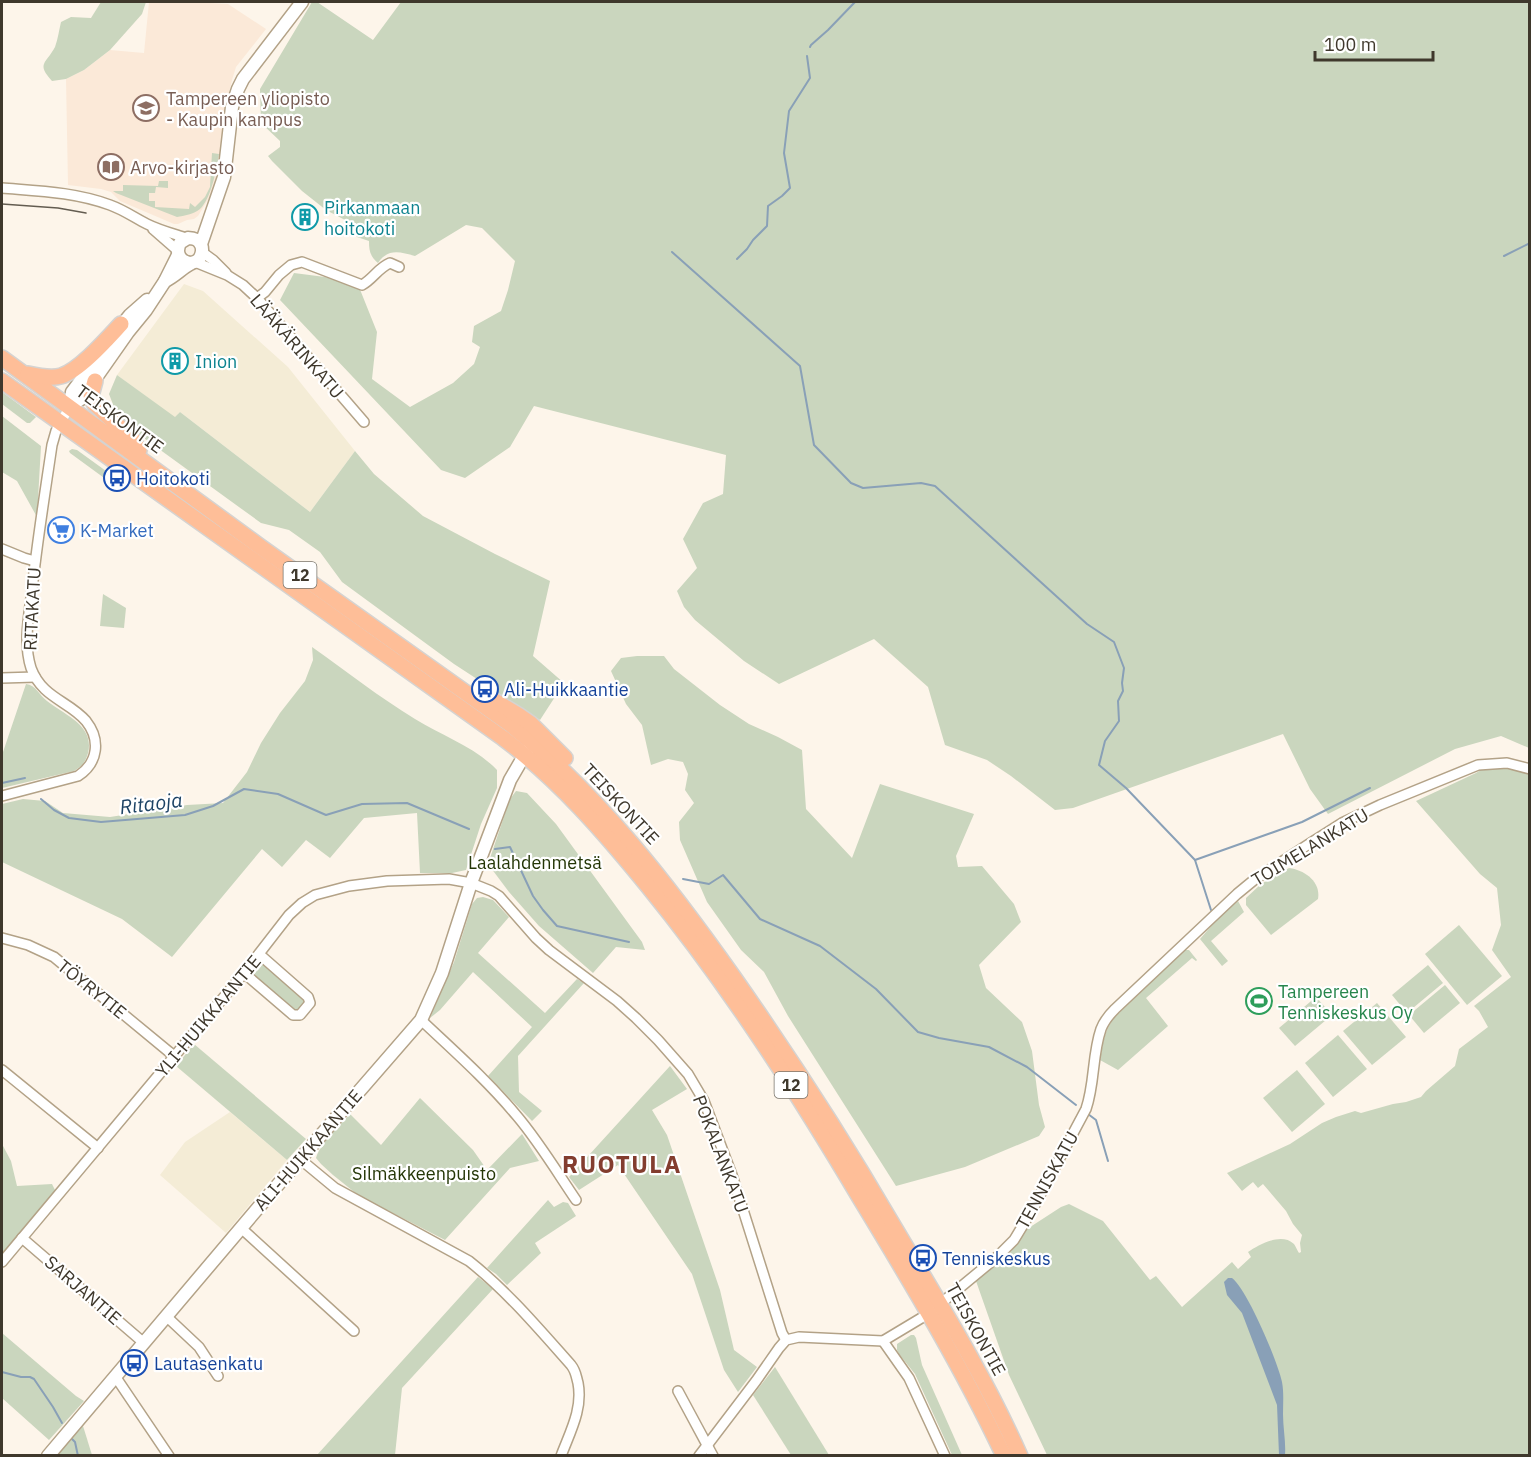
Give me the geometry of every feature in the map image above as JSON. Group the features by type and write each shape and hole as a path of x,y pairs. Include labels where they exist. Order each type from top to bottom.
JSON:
{"highway":[{"path":"22,372 47,377 60,376 81,363 121,324"},
{"name":"TEISKONTIE","path":"2,358 262,548 455,684 528,748 614,844 668,910 775,1059 916,1290 934,1309 1000,1412 1020,1455"},
{"name":"TEISKONTIE","path":"2,381 463,708 558,765 597,804 650,864 714,950 784,1050 852,1156 934,1309 964,1376 1004,1455"},
{"path":"95,381 91,396 94,403 133,440 147,463"},
{"name":"12","path":"455,684 468,686 531,724 586,782 597,804"}],"street":[{"path":"165,281 176,276 194,249 199,225 212,210 224,177 232,107 238,89 247,73 302,2"},
{"path":"2,188 77,196 120,209 149,225 178,253 183,261 194,249"},
{"name":"LÄÄKÄRINKATU","path":"149,225 194,249 243,285 257,298 363,422"},
{"path":"70,406 81,399 146,310 165,281 178,253 180,243 194,249"},
{"path":"257,298 289,267 302,262 363,285 382,266 390,263 399,267"},
{"path":"70,406 72,392 111,342 121,324 157,292"},
{"name":"RITAKATU","path":"2,796 72,779 83,773 93,761 96,747 95,737 86,721 51,695 35,677 29,662 27,645 35,561 52,445 70,406"},
{"path":"2,549 35,561"},
{"path":"2,678 35,677"},
{"name":"ALI-HUIKKAANTIE","path":"48,1455 421,1020 442,973 471,883 510,780 528,748"},
{"name":"TOIMELANKATU","path":"1091,1096 1101,1029 1114,1009 1254,880 1342,824 1380,805 1478,765 1507,763 1530,769"},
{"name":"YLI-HUIKKAANTIE","path":"2,1262 244,973 289,915 302,903 315,895 349,886 387,881 449,879 471,883"},
{"name":"POKALANKATU","path":"471,883 499,896 536,938 617,1000 688,1074 704,1101 732,1175 786,1340"},
{"name":"TÖYRYTIE","path":"2,938 28,945 54,957 174,1056"},
{"path":"244,973 294,1015 300,1015 309,1005 308,997 259,954"},
{"path":"421,1020 516,1114 576,1200"},
{"path":"2,1070 98,1148"},
{"name":"TENNISKATU","path":"883,1341 934,1309 1014,1240 1091,1096"},
{"path":"300,1159 335,1188 469,1261 489,1277 572,1365 579,1388 579,1403 577,1417 561,1455"},
{"path":"241,1228 354,1331"},
{"name":"SARJANTIE","path":"22,1238 144,1343"},
{"path":"166,1316 199,1347 218,1376"},
{"path":"699,1455 779,1348 786,1340 799,1337 883,1341 909,1378 945,1455"},
{"path":"115,1376 169,1455"},
{"path":"678,1391 713,1455"}],"shaded area":[{"name":"Tampereen yliopisto - Kaupin kampus","path":"149,2 228,4 266,29 236,67 223,118 220,163 212,193 198,216 178,224 120,201 111,192 68,185 66,79 84,70 110,50 144,53"},
{"path":"184,284 203,291 288,367 355,451 310,512 180,412 175,418 117,375"},
{"path":"230,1112 287,1160 226,1233 160,1175 185,1142"}],"green space":[{"path":"101,2 146,2 142,14 110,50 84,70 66,79 52,81 44,70 44,64 55,47 61,22 71,17 91,18"},
{"path":"312,2 317,2 373,40 401,2 1529,2 1529,748 1501,736 1455,749 1328,814 1310,789 1283,734 1073,808 1055,810 987,760 945,745 928,687 874,639 779,684 744,661 695,620 684,607 677,591 697,568 683,539 703,503 723,494 726,455 534,406 510,447 465,478 441,470 280,300 294,273 325,277 359,287 377,332 372,379 410,407 453,383 474,364 480,347 472,342 474,326 501,311 515,261 482,228 466,225 415,256 395,252 386,255 378,263 370,253 369,241 357,237 345,220 326,210 302,191 268,156 280,147 280,141 261,123 260,89"},
{"path":"212,153 219,154 210,191 200,209 192,213 177,217 113,191 123,191 123,185 158,186 159,181 168,181 168,188 156,187 155,193 149,193 149,201 155,201 155,207 189,209 190,203 195,207 205,197 210,187"},
{"path":"117,375 175,417 180,412 310,512 355,451 374,474 423,516 550,581 533,656 564,683 540,720 454,664 342,582 320,552 289,530 261,523 119,420 109,394"},
{"path":"2,392 36,417 27,423 2,404"},
{"path":"2,416 41,446 37,517 17,481 2,472"},
{"path":"72,449 77,450 106,471 105,473 125,487 122,491 70,453"},
{"path":"103,594 126,608 124,628 100,626"},
{"path":"312,647 388,702 478,754 497,770 497,788 481,824 466,870 452,873 420,873 417,813 364,818 330,858 306,840 282,867 262,849 172,957 122,919 2,862 2,804 23,799 45,801 63,813 110,817 187,805 223,803 247,772 261,743 280,713 305,681 313,660"},
{"path":"664,656 674,669 720,705 749,724 802,750 806,809 852,858 880,784 974,814 956,856 958,867 982,866 1014,904 1021,922 979,965 986,988 1022,1022 1032,1051 1039,1105 1045,1127 1039,1136 965,1167 896,1186 788,1016 764,972 741,950 707,902 680,840 679,822 694,803 685,790 688,774 683,762 668,759 651,765 642,725 626,704 611,671 621,658"},
{"path":"26,684 32,686 47,701 83,728 89,743 88,753 83,764 74,771 2,788 2,755"},
{"path":"1506,766 1529,774 1529,1455 1047,1455 1009,1375 976,1281 1010,1253 1024,1231 1069,1204 1103,1221 1150,1280 1156,1276 1182,1307 1232,1262 1238,1269 1251,1257 1248,1252 1264,1243 1283,1239 1294,1244 1299,1253 1301,1252 1302,1235 1286,1211 1263,1184 1258,1188 1253,1182 1242,1191 1227,1173 1290,1144 1322,1123 1336,1117 1355,1111 1361,1113 1421,1097 1455,1066 1459,1049 1488,1027 1474,1006 1511,977 1492,950 1501,925 1497,888 1480,874 1416,801 1484,768"},
{"name":"Laalahdenmetsä","path":"516,791 527,793 556,824 642,942 645,950 616,947 593,973 539,926 509,892 488,864 510,799"},
{"path":"1289,868 1301,871 1311,878 1317,887 1318,899 1271,935 1246,905 1246,898 1261,884"},
{"path":"477,898 493,900 509,917 478,953 545,1013 577,979 584,983 518,1056 519,1092 542,1111 532,1121 488,1076 532,1027 473,972 440,1010 430,1018 454,962 472,904"},
{"path":"1238,901 1244,912 1211,941 1228,961 1222,966 1200,939 1219,917"},
{"path":"1459,925 1502,976 1467,1005 1425,954"},
{"path":"1184,950 1189,950 1197,960 1192,958 1146,998 1168,1026 1118,1070 1100,1060 1106,1033 1114,1018"},
{"path":"260,962 265,962 306,1001 301,1010 294,1011 251,974 250,972"},
{"path":"1428,965 1443,983 1407,1013 1392,995"},
{"path":"1445,985 1460,1003 1424,1033 1409,1015"},
{"path":"1316,997 1332,1015 1295,1046 1279,1028"},
{"path":"1377,1003 1406,1037 1372,1065 1343,1031"},
{"path":"1338,1035 1367,1069 1333,1097 1305,1063"},
{"path":"194,1044 306,1139 287,1160 176,1066"},
{"path":"670,1066 687,1089 652,1110 667,1135 720,1290 734,1350 757,1367 738,1392 724,1370 692,1274 618,1165 579,1190 569,1177"},
{"path":"1297,1070 1325,1104 1292,1132 1263,1098"},
{"name":"Silmäkkeenpuisto","path":"420,1098 473,1150 487,1170 522,1134 539,1161 510,1168 445,1240 358,1195 316,1158 326,1140 350,1114 381,1145"},
{"path":"2,1144 11,1161 17,1186 52,1184 56,1192 2,1255"},
{"path":"548,1200 554,1207 563,1202 568,1203 576,1216 535,1243 541,1253 507,1285 487,1268"},
{"path":"478,1277 493,1289 402,1388 395,1455 317,1455"},
{"path":"2,1333 84,1401 49,1440 2,1398"},
{"path":"911,1335 916,1338 922,1365 962,1455 952,1455 915,1374 897,1350 897,1344"},
{"path":"775,1367 829,1455 791,1455 753,1395"},
{"path":"83,1426 92,1455 56,1456"}],"water":[{"path":"1232,1278 1246,1296 1279,1372 1283,1390 1285,1455 1279,1455 1277,1405 1242,1313 1227,1295 1224,1282"}],"waterway":[{"path":"810,47 855,2"},
{"path":"737,259 767,226 768,206 790,188 784,153 789,111 810,78 807,56"},
{"path":"1504,256 1530,243"},
{"path":"672,252 800,366 814,445 851,483 863,488 921,483 935,486 1087,624 1114,642 1124,668 1123,691 1118,701 1119,721 1105,741 1099,765 1126,788 1195,860 1211,910"},
{"path":"2,783 25,778"},
{"path":"1195,860 1302,822 1370,788"},
{"name":"Ritaoja","path":"41,799 54,810 69,818 101,822 185,815 213,806 244,789 278,794 326,815 362,804 407,803 469,829"},
{"path":"495,849 510,847 533,896 557,926 629,942"},
{"path":"683,879 709,884 723,875 760,919 820,946 876,989 918,1032 989,1047 1027,1067 1076,1105"},
{"path":"1088,1114 1096,1120 1108,1161"},
{"path":"2,1372 34,1379 62,1423"},
{"path":"71,1438 75,1442 78,1456"}],"tram line":[{"path":"2,204 58,208 86,213"}],"place":[{"name":"Tampereen yliopisto - Kaupin kampus","path":"146,108"},
{"name":"Arvo-kirjasto","path":"111,167"},
{"name":"Pirkanmaan hoitokoti","path":"305,217"},
{"name":"Inion","path":"175,361"},
{"name":"Hoitokoti","path":"117,478"},
{"name":"K-Market","path":"61,530"},
{"name":"Ali-Huikkaantie","path":"485,689"},
{"name":"Tampereen Tenniskeskus Oy","path":"1259,1001"},
{"name":"Tenniskeskus","path":"923,1258"},
{"name":"Lautasenkatu","path":"134,1363"}],"district":[{"name":"RUOTULA","path":"622,1164"}]}
